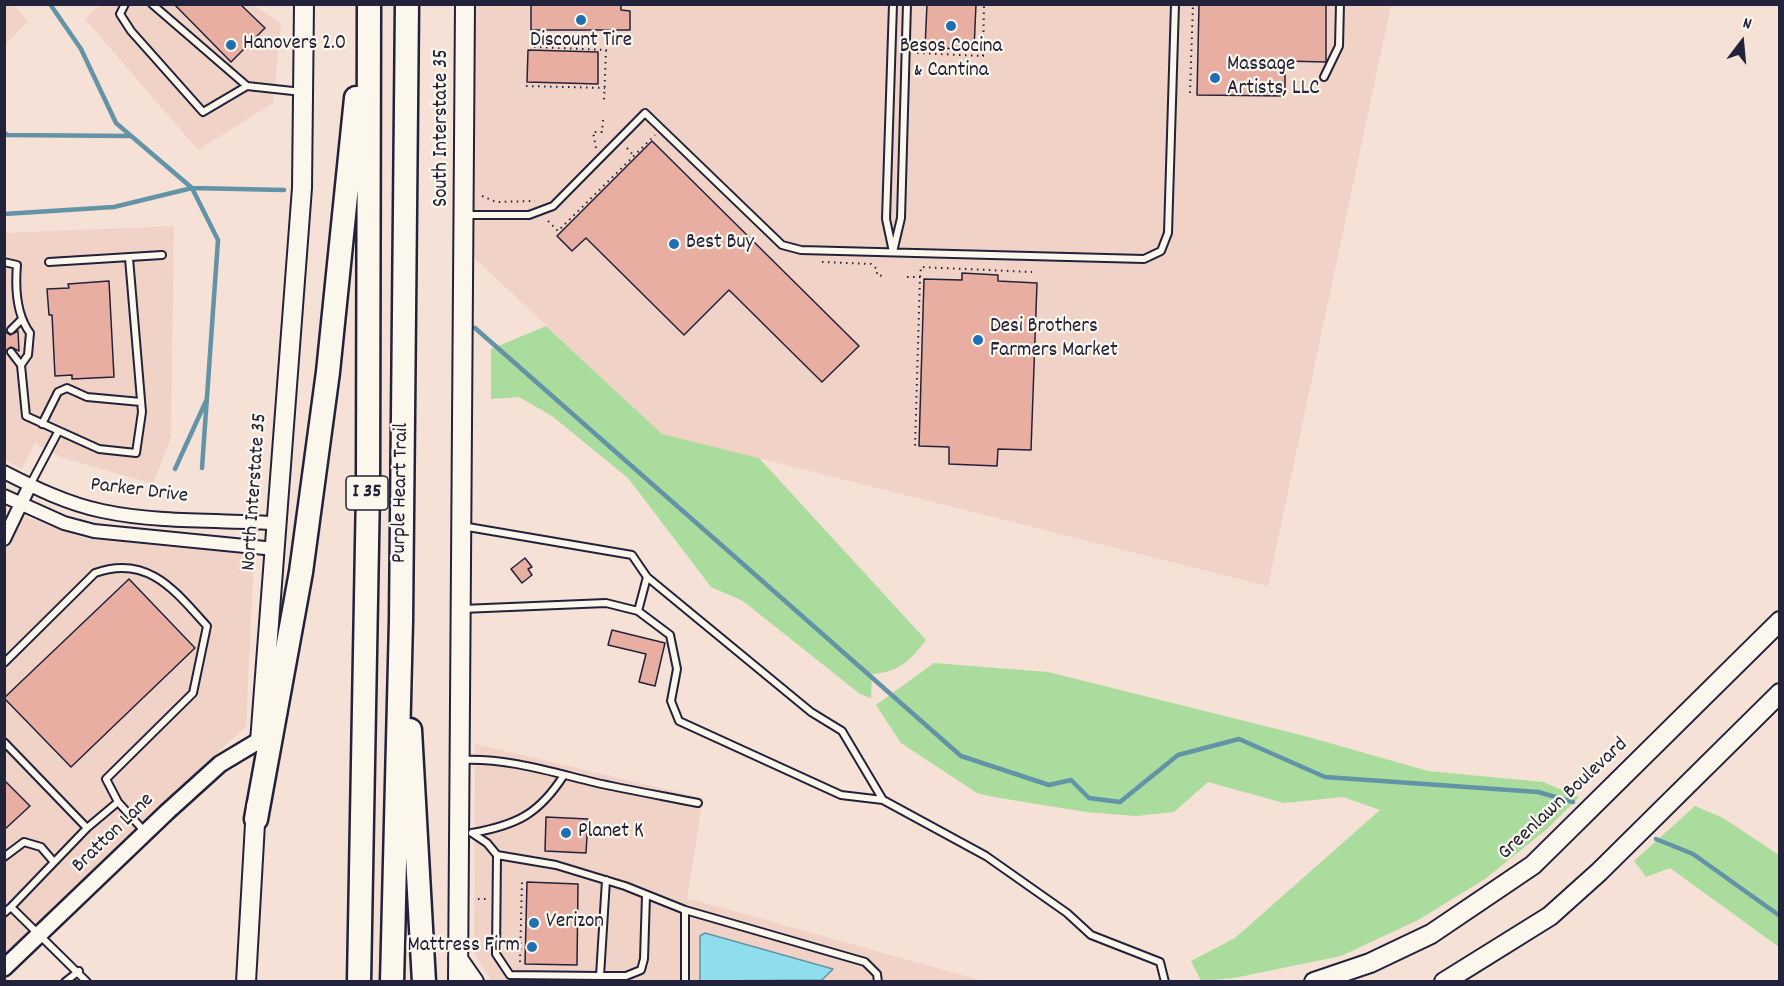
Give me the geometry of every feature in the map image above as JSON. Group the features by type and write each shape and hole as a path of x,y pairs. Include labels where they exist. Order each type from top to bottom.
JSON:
{"highway":[{"path":"256,819 301,572 327,372 368,4"},
{"name":"Purple Heart Trail","path":"359,981 368,489 368,4"},
{"name":"Purple Heart Trail","path":"392,981 400,621 406,4"},
{"path":"400,621 413,760 424,981"}],"main road":[{"name":"North Interstate 35","path":"246,981 260,740 302,188 304,4"},
{"name":"South Interstate 35","path":"462,526 466,250 465,4"},
{"path":"458,981 465,834 460,760 462,526"},
{"name":"Greenlawn Boulevard","path":"1314,981 1370,963 1431,934 1533,866 1779,621"},
{"path":"1444,981 1550,916 1599,872 1779,693"},
{"path":"458,959 474,981"}],"street":[{"name":"Parker Drive","path":"4,472 70,502 102,511 133,516 276,524"},
{"path":"4,539 30,485"},
{"name":"Parker Drive","path":"4,496 64,523 94,531 275,549"},
{"name":"Bratton Lane","path":"4,968 145,832 220,764 260,740"}],"lane":[{"path":"125,4 120,14 131,31 203,112 247,86"},
{"path":"152,4 247,86 303,93"},
{"path":"893,4 886,219 893,252"},
{"path":"893,252 901,218 907,4"},
{"path":"466,215 529,215 554,206 645,113 782,245 801,250 1144,260 1161,251 1168,233 1175,4"},
{"path":"1324,76 1339,46 1340,4"},
{"path":"49,262 162,255"},
{"path":"11,352 21,365 26,416 57,432 99,449 136,453 141,402 129,258"},
{"path":"4,262 17,265 16,280 21,320 30,333 28,355 21,365"},
{"path":"11,330 21,320"},
{"path":"42,424 58,392 67,388 87,397 141,402"},
{"path":"30,485 57,432"},
{"path":"462,526 632,555 647,577 811,712 842,731 883,800"},
{"path":"4,663 95,573 111,568 143,572 167,583 207,626 193,693 106,779 118,802 145,832"},
{"path":"638,611 647,577"},
{"path":"461,609 606,603 638,611 670,635 677,669 671,701 679,721 841,795 883,800 986,856 1067,914 1091,935 1160,962 1165,981"},
{"path":"4,742 87,828"},
{"path":"460,760 490,759 516,762 564,775 698,803"},
{"path":"465,834 500,828 529,816 550,798 564,775"},
{"path":"4,913 53,861 118,802"},
{"path":"465,834 487,843 497,855 496,954 501,965 510,975 626,976 641,970 644,959 646,895"},
{"path":"4,857 24,842 41,847 53,861"},
{"path":"497,855 556,865 606,880 685,910 865,962 878,974 878,981"},
{"path":"600,976 606,880"},
{"path":"11,907 41,933 87,981"},
{"path":"685,910 685,981"},
{"path":"65,981 79,971"}],"path":[{"path":"914,53 983,56 984,4"},
{"path":"1190,93 1193,4"},
{"path":"534,47 606,50 604,101"},
{"path":"526,86 605,88"},
{"path":"596,148 593,132 602,132 603,120"},
{"path":"548,221 558,231 654,135 663,143"},
{"path":"627,148 634,155"},
{"path":"482,196 496,202 540,201"},
{"path":"822,262 871,264 877,268 877,275 883,276"},
{"path":"915,448 921,267 1032,272"},
{"path":"907,277 920,277"},
{"path":"520,962 522,881"},
{"path":"478,899 489,899"}],"shaded area":[{"path":"5,4 13,5 28,21 5,45"},
{"path":"100,5 254,5 281,24 273,103 198,150 85,19"},
{"path":"465,5 1391,5 1268,586 662,434 466,250"},
{"path":"174,226 171,437 153,484 60,457 35,443 22,469 5,460 4,233"},
{"path":"5,509 83,538 254,555 246,726 5,956"},
{"path":"475,744 703,798 687,898 983,981 492,981 474,954"}],"green space":[{"path":"546,326 662,434 759,458 926,640 915,654 897,668 872,674 871,698 860,694 743,601 711,587 628,478 552,416 519,397 491,399 491,349"},
{"path":"934,663 1048,672 1301,735 1428,771 1543,782 1579,797 1547,829 1485,879 1418,920 1341,956 1234,978 1201,981 1191,961 1235,938 1380,810 1343,797 1284,803 1208,782 1174,812 1136,816 1086,812 977,793 901,743 876,705"},
{"path":"1695,806 1723,818 1779,855 1779,947 1670,868 1646,877 1634,861"}],"water":[{"path":"705,933 833,969 822,980 700,981 700,936"}],"building":[{"name":"Hanovers 2.0","path":"174,4 240,4 265,28 231,62"},
{"name":"Discount Tire","path":"531,4 621,4 621,10 630,11 630,30 531,30"},
{"name":"Besos Cocina & Cantina","path":"927,4 976,4 974,49 925,48"},
{"path":"1199,4 1326,4 1326,62 1285,61 1285,96 1197,95"},
{"path":"528,50 598,52 598,84 527,82"},
{"name":"Best Buy","path":"652,141 859,346 822,382 729,290 684,335 586,238 572,251 557,236"},
{"name":"Desi Brothers Farmers Market","path":"962,273 998,275 998,281 1037,283 1031,450 998,449 997,466 949,464 949,447 919,446 924,279 962,280"},
{"path":"109,281 114,377 72,379 72,375 55,376 52,315 49,315 47,289 69,288 68,284"},
{"path":"4,331 10,335 18,331 19,351 11,347 4,352"},
{"path":"525,558 532,567 528,569 532,575 522,583 511,569"},
{"path":"129,579 195,648 71,767 4,698"},
{"path":"612,630 665,643 655,686 639,682 646,654 608,645"},
{"path":"4,780 30,806 4,830"},
{"name":"Planet K","path":"546,817 588,819 586,853 545,851"},
{"path":"527,882 578,884 577,965 525,964"}],"waterway":[{"path":"50,4 81,49 116,123 192,188 284,190"},
{"path":"4,132 7,135 131,136"},
{"path":"4,214 114,207 192,188 218,240 202,468"},
{"path":"475,328 961,756 1049,785 1071,780 1089,798 1120,802 1178,755 1239,739 1325,777 1538,792 1573,802"},
{"path":"175,469 206,401"},
{"path":"1656,839 1693,854 1780,916"}],"place":[{"name":"Discount Tire","path":"581,20"},
{"name":"Besos Cocina & Cantina","path":"951,26"},
{"name":"Hanovers 2.0","path":"231,45"},
{"name":"Massage Artists, LLC","path":"1215,78"},
{"name":"Best Buy","path":"674,244"},
{"name":"Desi Brothers Farmers Market","path":"978,340"},
{"name":"Planet K","path":"566,833"},
{"name":"Verizon","path":"534,923"},
{"name":"Mattress Firm","path":"532,947"}]}
